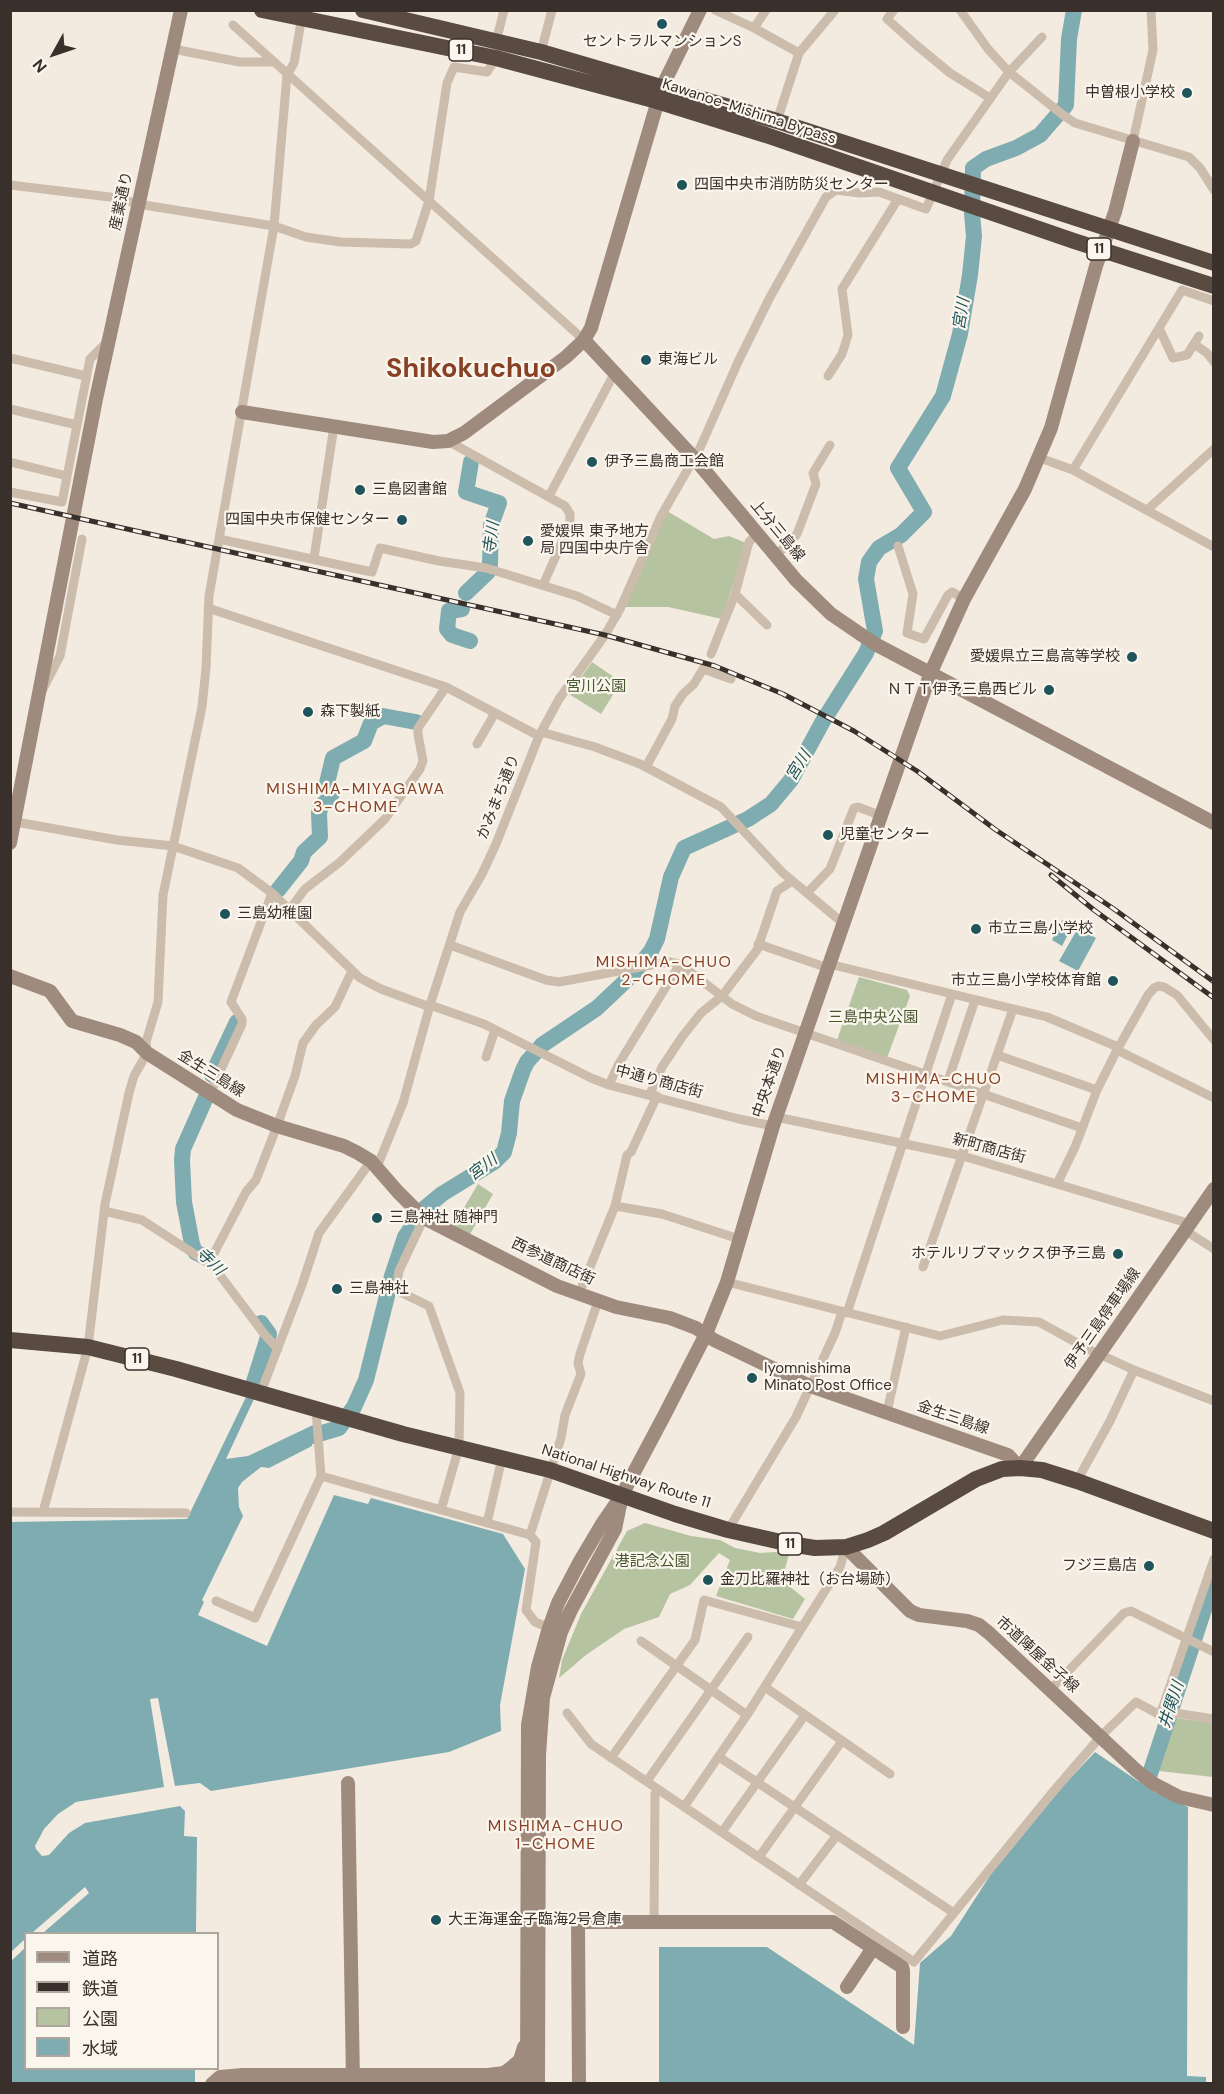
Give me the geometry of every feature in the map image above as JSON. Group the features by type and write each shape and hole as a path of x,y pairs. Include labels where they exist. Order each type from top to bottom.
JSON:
{"highway":[{"name":"Kawanoe-Mishima Bypass","path":"262,10 302,14 496,50 541,52 766,135 1101,250 1214,286"},
{"name":"Kawanoe-Mishima Bypass","path":"363,10 496,50 659,94 777,121 1214,263"},
{"name":"National Highway Route 11","path":"10,1340 88,1347 261,1392 322,1413 550,1470 728,1530 815,1548 846,1547 884,1533 976,1479 1002,1469 1020,1468 1042,1470 1077,1481 1214,1531"}],"street":[{"name":"産業通り","path":"40,694 96,399 181,10"},
{"path":"10,185 118,198 138,204 274,226 306,237 340,242 411,244 416,241 429,201 446,84 454,67 487,72 496,50 504,10"},
{"path":"541,52 552,10"},
{"path":"242,412 433,442 448,441 473,426 566,357 584,340 591,328 659,94 700,10"},
{"path":"715,10 799,53"},
{"path":"754,28 766,10"},
{"path":"777,121 799,53 835,10"},
{"path":"894,10 887,20 950,73 990,98"},
{"path":"960,10 988,49 1009,72 1054,109 1075,123 1189,157 1200,168 1214,190"},
{"path":"1133,141 1154,50 1151,10"},
{"path":"44,1512 88,1347 104,1211 129,1093 134,1076 147,1053 146,1042 158,1002 164,895 202,707 208,608 274,226 287,75 294,63 302,14"},
{"path":"233,25 584,340"},
{"path":"934,193 947,160 1009,72 1042,37"},
{"path":"172,49 240,62 273,62"},
{"name":"中央本通り","path":"532,2034 540,1735 543,1698 555,1630 571,1610 615,1529 622,1495 706,1334 727,1282 774,1122 931,672 964,598 1025,489 1051,428 1133,141"},
{"name":"かみまち通り","path":"261,1392 302,1285 319,1233 374,1164 403,1103 430,1006 460,912 496,844 540,734 559,699 617,615 661,516 695,459 769,299 826,197 836,190 860,193 879,192 926,209 934,193"},
{"path":"828,375 842,354 848,335 842,289 898,200"},
{"path":"1073,470 1182,290 1214,301"},
{"path":"1159,328 1173,358 1187,355 1197,340 1214,362"},
{"path":"10,492 62,502 90,359 109,339"},
{"name":"上分三島線","path":"584,340 695,459 813,598 831,615 875,644 1214,823"},
{"path":"10,358 86,376"},
{"path":"549,496 615,372"},
{"path":"10,409 77,425"},
{"path":"314,558 334,426"},
{"path":"448,441 565,506 570,514 570,524 543,585"},
{"path":"776,555 797,534 816,484 813,473 830,445"},
{"path":"1147,510 1214,449"},
{"path":"1040,458 1073,470 1214,547"},
{"path":"10,462 67,476"},
{"path":"711,654 735,594 749,542 758,534"},
{"path":"10,843 40,694 60,656 82,538"},
{"path":"219,539 372,572 380,548 439,561 489,568 576,596 617,615"},
{"path":"898,546 913,594 907,633 924,639 948,595 952,592 964,598"},
{"path":"735,594 767,624"},
{"path":"208,608 446,687 540,734 595,747 646,767 721,807 792,881 844,924"},
{"path":"646,767 672,719 675,706 683,693 694,684 703,669 732,680"},
{"path":"290,909 305,889 340,862 377,827 397,803 423,761 417,734 420,724 446,687"},
{"path":"477,744 495,713"},
{"path":"807,893 830,869 854,808 858,807 882,816"},
{"name":"中通り商店街","path":"13,822 117,840 174,846 238,868 290,909 352,971 381,989 484,1024 591,1078 739,1119 774,1122"},
{"path":"579,1294 615,1206 627,1155 631,1152 662,1067 701,1013 722,996 757,950 777,891 792,881"},
{"path":"210,1092 242,1024 242,1019 231,1002 272,893"},
{"path":"759,944 828,966 1047,1017 1118,1049 1214,1098"},
{"path":"450,945 546,980 559,982 670,962 680,964 722,996 756,1016 1082,1128"},
{"path":"609,1084 618,1065 680,964"},
{"path":"278,1349 267,1338 213,1266 211,1259 246,1192 255,1180 278,1126 303,1043 316,1025 335,1007 352,971"},
{"name":"金生三島線","path":"10,976 50,991 72,1021 136,1042 147,1053 237,1110 278,1126 344,1146 374,1164 420,1214"},
{"path":"1057,1184 1097,1090 1148,995 1158,986 1164,987 1184,1002 1214,1040"},
{"path":"728,1530 796,1417 844,1312 927,1074 952,994"},
{"path":"948,1081 975,1000"},
{"path":"924,1267 1013,1009"},
{"path":"486,1057 495,1030"},
{"path":"997,1055 1097,1090"},
{"name":"新町商店街","path":"774,1122 903,1143 963,1156 1189,1227 1214,1249"},
{"name":"伊予三島停車場線","path":"1020,1468 1214,1189"},
{"path":"615,1206 662,1214 739,1239"},
{"path":"104,1211 141,1220 211,1259"},
{"path":"420,1214 399,1270 396,1290 429,1306 460,1393 459,1447 441,1510"},
{"name":"西参道商店街","path":"420,1214 557,1286 598,1301 670,1318 706,1334"},
{"path":"727,1282 940,1336 1003,1320 1035,1322 1134,1370 1214,1401"},
{"path":"530,1534 561,1438 565,1415 581,1374 578,1363 580,1354 598,1301"},
{"path":"887,1412 906,1327"},
{"name":"金生三島線","path":"706,1334 810,1386 1008,1455 1020,1468"},
{"path":"1077,1481 1110,1421 1134,1370"},
{"path":"216,1601 255,1618 321,1476 322,1413"},
{"path":"487,1523 502,1458"},
{"path":"321,1476 530,1534 536,1542 526,1610 535,1622 555,1630"},
{"path":"10,1512 186,1513"},
{"path":"684,1807 747,1715 840,1567 846,1547"},
{"name":"市道陣屋金子線","path":"846,1547 910,1611 919,1615 967,1621 979,1625 1137,1771 1154,1784 1179,1797 1214,1805"},
{"path":"567,1713 591,1744 914,1962 1101,1736 1136,1702 1160,1715 1214,1559"},
{"path":"611,1758 695,1640 704,1600 802,1627"},
{"path":"1050,1690 1124,1612 1131,1611 1214,1652"},
{"path":"646,1781 748,1637"},
{"path":"641,1641 747,1715"},
{"path":"765,1687 890,1774"},
{"path":"1162,1709 1214,1719"},
{"path":"722,1833 805,1715"},
{"path":"759,1857 842,1741"},
{"path":"719,1757 954,1913"},
{"path":"348,1783 353,2079"},
{"path":"654,1922 655,1794 658,1790"},
{"path":"800,1885 837,1835"},
{"path":"579,2084 578,1922 833,1922 902,1967 903,2027"},
{"path":"847,1987 873,1948"},
{"path":"491,2079 504,2073 519,2060 532,2034"},
{"path":"212,2084 220,2077 229,2075 353,2079 524,2080 535,2058 532,2034"},
{"path":"532,2034 538,2084"}],"green space":[{"path":"667,511 714,539 729,536 746,543 722,619 668,607 624,607"},
{"name":"宮川公園","path":"592,662 621,682 601,714 569,694"},
{"name":"三島中央公園","path":"859,977 907,990 910,996 887,1058 837,1040"},
{"path":"478,1184 493,1194 469,1236 452,1228"},
{"name":"港記念公園","path":"645,1523 691,1536 720,1540 735,1548 760,1553 789,1554 782,1580 805,1599 793,1619 716,1596 730,1560 719,1553 690,1585 670,1594 659,1617 624,1629 586,1655 559,1678 562,1660 581,1614 627,1531"},
{"path":"1175,1718 1213,1723 1213,1777 1159,1771"}],"water":[{"path":"1062,920 1073,925 1062,946 1052,940"},
{"path":"1078,928 1096,938 1078,971 1059,961"},
{"path":"246,1397 254,1399 226,1459 248,1456 313,1425 312,1446 269,1468 261,1467 242,1482 238,1488 239,1507 243,1516 202,1600 204,1602 198,1615 267,1646 334,1495 368,1504 371,1498 503,1534 525,1569 500,1705 501,1731 449,1752 211,1791 200,1783 175,1786 158,1698 150,1699 164,1787 76,1802 58,1814 44,1829 35,1846 42,1856 49,1855 69,1833 85,1823 180,1806 185,1811 184,1836 197,1837 196,1932 24,1932 24,2070 195,2070 195,2083 11,2083 10,1522 187,1519"},
{"path":"1095,1752 1154,1792 1188,1807 1187,2076 1206,2077 1206,2083 659,2084 659,1947 767,1947 914,2045 920,1963 951,1936 991,1874 1063,1786"}],"pier":[{"path":"85,1887 89,1893 44,1932 33,1932"},
{"path":"24,1940 24,1949 11,1961 11,1952"}],"waterway":[{"name":"宮川","path":"312,1436 339,1428 354,1407 366,1380 392,1276 405,1237 425,1208 442,1194 494,1162 504,1152 509,1133 512,1101 527,1062 542,1045 597,1008 633,974 651,951 657,939 671,877 684,848 748,819 771,804 791,780 823,721 866,653 875,631 866,579 869,562 879,548 901,535 924,512 898,468 943,396 960,334 974,236 973,168 986,159 1016,148 1040,135 1066,105 1069,39 1074,10"},
{"name":"寺川","path":"466,593 488,572 491,525 499,503 466,492 471,462"},
{"name":"寺川","path":"462,609 449,611 447,629 452,635 470,641"},
{"name":"寺川","path":"278,890 301,861 304,852 320,837 319,813 321,806 332,793 326,787 333,758 364,741 371,723 383,716 416,722"},
{"name":"寺川","path":"212,1075 237,1022"},
{"name":"寺川","path":"207,1095 183,1149 182,1160 184,1202 192,1244 195,1252 209,1259"},
{"name":"寺川","path":"254,1382 269,1334 261,1323"},
{"name":"井関川","path":"1144,1792 1214,1579"}],"railway":[{"path":"10,503 605,635 715,666 783,694 854,731 917,771 996,830 1114,909 1214,982"},
{"path":"1051,875 1094,910 1214,998"}],"place":[{"name":"セントラルマンションS","path":"662,24"},
{"name":"中曽根小学校","path":"1187,93"},
{"name":"四国中央市消防防災センター","path":"682,185"},
{"name":"東海ビル","path":"646,360"},
{"name":"伊予三島商工会館","path":"592,462"},
{"name":"三島図書館","path":"360,490"},
{"name":"四国中央市保健センター","path":"402,520"},
{"name":"愛媛県 東予地方 局 四国中央庁舎","path":"528,541"},
{"name":"愛媛県立三島高等学校","path":"1132,657"},
{"name":"ＮＴＴ伊予三島西ビル","path":"1049,690"},
{"name":"森下製紙","path":"308,712"},
{"name":"児童センター","path":"828,835"},
{"name":"三島幼稚園","path":"225,914"},
{"name":"市立三島小学校","path":"976,929"},
{"name":"市立三島小学校体育館","path":"1113,981"},
{"name":"三島神社 随神門","path":"377,1218"},
{"name":"ホテルリブマックス伊予三島","path":"1118,1254"},
{"name":"三島神社","path":"337,1289"},
{"name":"Iyomnishima Minato Post Office","path":"752,1378"},
{"name":"フジ三島店","path":"1149,1566"},
{"name":"金刀比羅神社（お台場跡）","path":"708,1580"},
{"name":"大王海運金子臨海2号倉庫","path":"436,1920"}],"district":[{"name":"Shikokuchuo","path":"471,370"},
{"name":"MISHIMA-MIYAGAWA 3-CHOME","path":"356,799"},
{"name":"MISHIMA-CHUO 2-CHOME","path":"664,972"},
{"name":"MISHIMA-CHUO 3-CHOME","path":"934,1089"},
{"name":"MISHIMA-CHUO 1-CHOME","path":"556,1836"}]}
